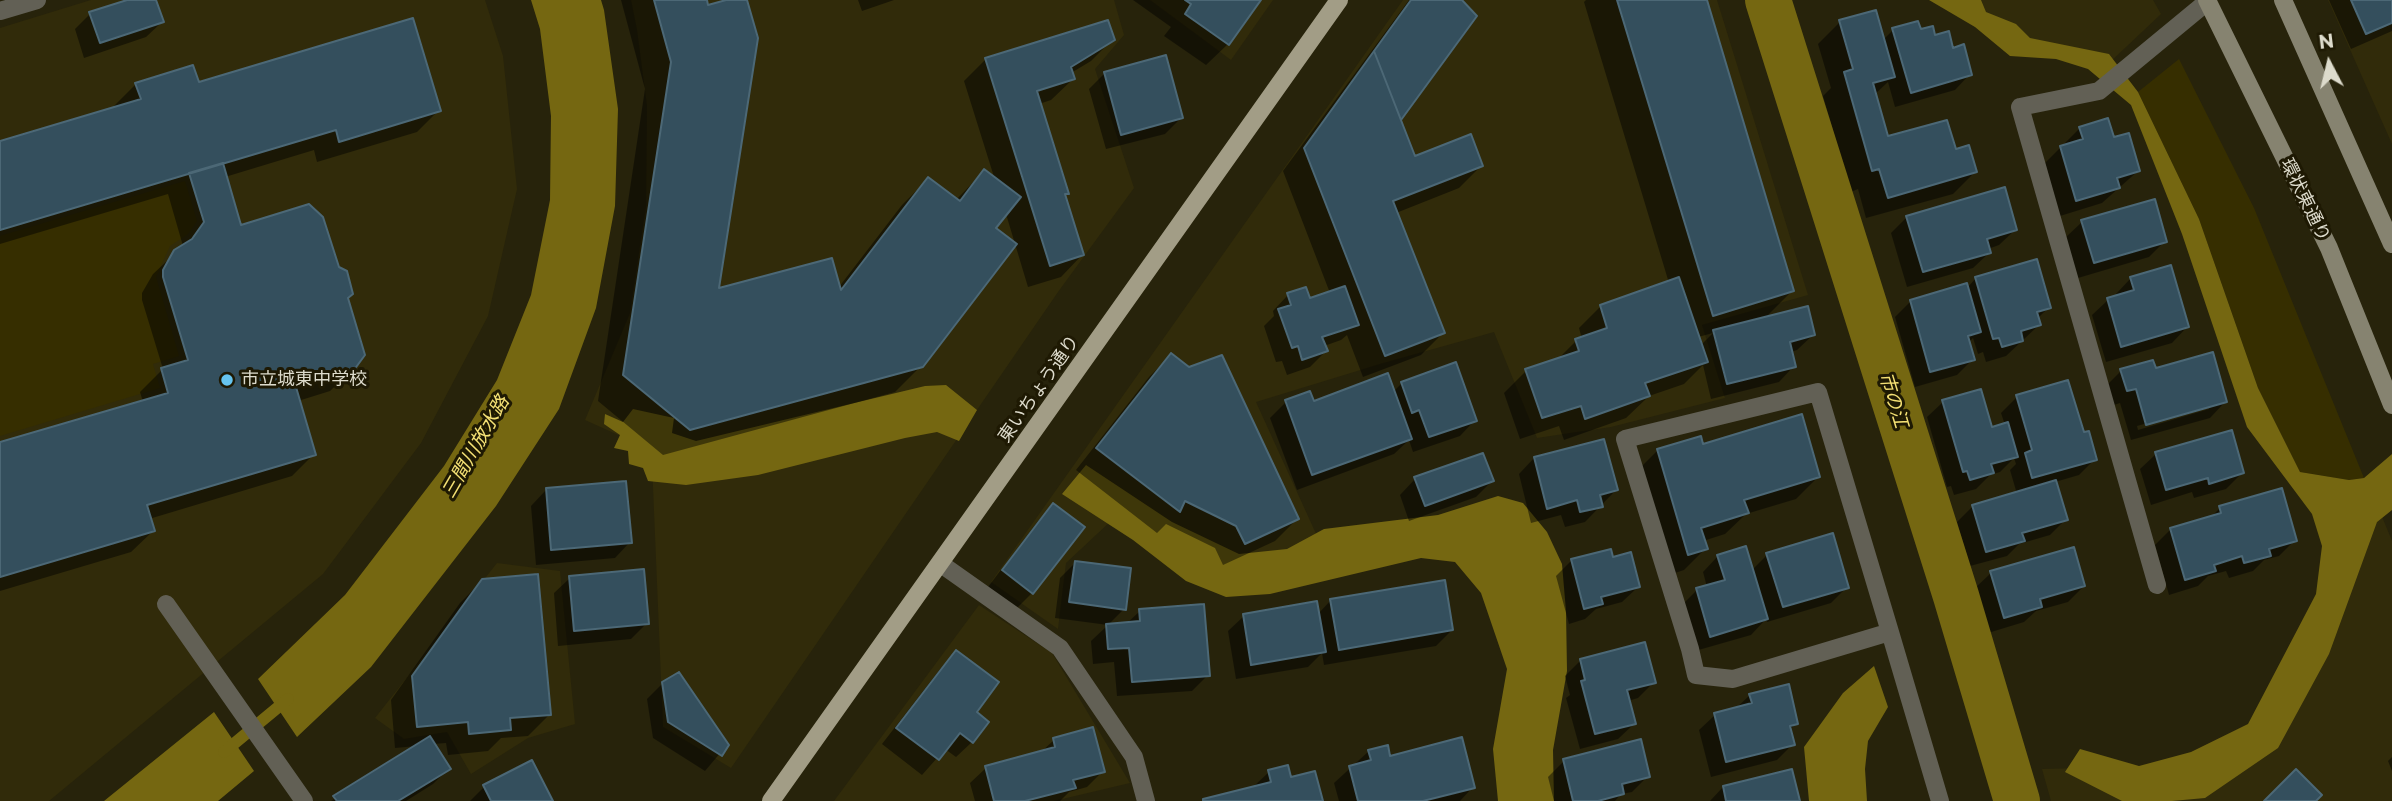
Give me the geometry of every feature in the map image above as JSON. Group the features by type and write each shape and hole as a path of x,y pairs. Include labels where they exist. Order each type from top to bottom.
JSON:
{"main road":[{"name":"東いちょう通り","path":"771,801 1339,0"},
{"name":"環状東通り","path":"2207,0 2329,248 2392,405"},
{"path":"2283,0 2392,244"}],"street":[{"path":"0,11 37,0"},
{"path":"2157,585 2020,107 2099,91 2207,0"},
{"path":"1890,632 1733,679 1696,675 1625,439 1818,392 1890,632 1940,801"},
{"path":"941,564 1060,648 1134,757 1146,801"},
{"path":"166,604 304,801"}],"shaded area":[{"name":"市立城東中学校","path":"91,0 485,0 503,56 517,189 488,316 421,443 323,574 49,801 0,801 0,28"},
{"path":"631,0 1114,0 1124,35 1095,69 1134,188 1058,292 731,768 663,727 652,463 636,443 585,420 630,313 646,206 647,106"},
{"path":"1150,0 1273,0 1231,60"},
{"path":"1403,0 1717,0 1808,295 1702,325 1725,398 1611,427 1537,438 1494,332 1256,402 1328,560 1224,580 1112,520 1066,563 1058,629 991,582"},
{"path":"1953,0 2153,0 2161,14 2108,64 2003,43"},
{"path":"2328,0 2392,0 2392,144"},
{"path":"2179,59 2254,208 2364,478 2349,480 2300,472 2258,388 2199,219 2138,92"},
{"path":"185,181 197,221 188,234 170,246 156,277 179,356 153,364 160,388 0,436 0,236"},
{"path":"2376,502 2392,541 2392,801 2051,801 2042,769 2086,768 2176,785 2278,715"},
{"path":"497,563 560,571 575,724 528,738 471,774 447,732 404,739 375,718"},
{"path":"979,605 1052,653 1130,783 1054,801 834,801"}],"water":[{"path":"531,0 601,0 604,10 618,109 615,206 596,308 559,409 496,506 371,667 297,737 258,679 345,595 444,466 497,380 531,295 550,200 551,116 540,29"},
{"path":"1929,0 1981,0 1986,12 2016,24 2030,38 2109,54 2138,92 2199,219 2258,388 2300,472 2349,480 2364,478 2392,454 2392,510 2377,522 2329,654 2278,748 2205,798 2122,801 2065,772 2080,749 2139,766 2191,752 2248,724 2316,594 2322,546 2312,514 2247,427 2182,234 2131,105 2088,69 2056,59 2010,56 1975,27"},
{"path":"946,385 977,410 959,441 937,432 758,475 686,485 648,481 643,468 629,464 628,451 614,448 620,435 604,424 605,414 623,422 633,409 674,418 672,433 696,441 925,386"},
{"path":"1086,465 1172,522 1239,554 1287,549 1324,529 1438,515 1498,496 1523,503 1547,532 1562,564 1567,671 1553,750 1554,801 1498,801 1493,749 1507,669 1481,593 1455,562 1421,558 1270,594 1226,597 1186,581 1133,540 1062,494"},
{"path":"1874,666 1888,707 1868,741 1865,769 1867,801 1809,801 1804,747 1843,693"},
{"path":"214,712 254,771 218,801 104,801"}],"building":[{"path":"127,0 156,0 164,22 100,43 89,12"},
{"path":"654,0 707,0 708,5 726,0 747,0 758,38 719,288 832,258 841,290 928,177 960,201 984,169 1021,197 996,228 1017,244 923,367 690,430 623,375 671,62"},
{"path":"1185,0 1261,0 1229,45 1185,14 1191,4"},
{"path":"1411,0 1462,0 1477,16 1401,120 1374,51"},
{"path":"1617,0 1707,0 1794,291 1713,316"},
{"path":"2351,0 2392,0 2392,23 2366,34"},
{"path":"1876,10 1895,77 1873,83 1888,136 1947,120 1956,149 1969,145 1977,172 1888,198 1879,169 1872,171 1844,72 1853,69 1839,20"},
{"path":"413,18 441,111 339,142 336,130 0,230 0,141 141,99 135,83 193,65 199,82"},
{"path":"1108,20 1115,40 1071,67 1075,79 1037,91 1069,194 1065,194 1084,255 1050,266 985,58"},
{"path":"1918,21 1921,29 1933,26 1935,35 1949,31 1953,48 1964,44 1972,75 1911,93 1892,28"},
{"path":"1374,51 1415,156 1471,134 1483,166 1393,201 1445,333 1385,356 1304,148"},
{"path":"1166,55 1183,118 1121,135 1104,72"},
{"path":"2108,118 2114,137 2129,133 2140,171 2117,178 2120,188 2076,201 2060,146 2083,139 2079,127"},
{"path":"223,163 241,225 309,204 323,217 339,267 347,271 353,294 348,298 365,355 354,370 296,387 316,455 147,505 155,531 0,577 0,442 168,393 161,368 188,360 163,270 174,250 192,239 204,222 189,173"},
{"path":"2005,187 2017,230 1987,239 1991,253 1923,272 1906,216"},
{"path":"2155,199 2167,242 2094,263 2081,220"},
{"path":"2037,259 2051,308 2037,312 2041,325 2021,331 2023,341 2002,347 1999,338 1993,339 1975,277"},
{"path":"2171,265 2189,327 2121,347 2107,298 2134,290 2130,277"},
{"path":"1679,277 1708,362 1645,383 1650,396 1585,419 1581,406 1542,418 1525,369 1579,351 1575,339 1607,328 1600,305"},
{"path":"1967,283 1981,332 1968,336 1975,360 1930,372 1910,300"},
{"path":"1345,286 1359,325 1322,337 1328,351 1302,360 1298,346 1292,348 1278,309 1291,305 1287,293 1306,287 1310,298"},
{"path":"1808,306 1815,335 1790,342 1796,367 1727,384 1713,330"},
{"path":"2213,352 2227,402 2146,425 2136,389 2127,391 2120,369 2153,360 2156,368"},
{"path":"1171,353 1189,367 1222,355 1299,519 1245,544 1236,526 1185,501 1180,512 1096,448"},
{"path":"1456,362 1477,421 1429,437 1419,410 1412,413 1401,382"},
{"path":"1388,373 1412,439 1312,475 1285,400 1310,391 1314,401"},
{"path":"2068,380 2084,432 2089,431 2097,460 2032,478 2025,453 2032,450 2016,395"},
{"path":"1981,389 1992,427 2008,422 2018,457 1991,464 1994,473 1970,480 1967,471 1963,472 1942,400"},
{"path":"1802,414 1820,477 1744,500 1749,513 1701,528 1708,549 1688,555 1657,449 1701,436 1703,444"},
{"path":"2232,430 2244,473 2209,484 2208,478 2166,490 2155,452"},
{"path":"1604,439 1618,490 1600,495 1603,507 1580,512 1577,500 1547,509 1534,457"},
{"path":"1483,453 1494,481 1425,506 1414,477"},
{"path":"2056,480 2068,520 2022,533 2025,541 1986,552 1972,505"},
{"path":"626,481 632,543 551,550 546,488"},
{"path":"2282,488 2297,541 2269,549 2271,556 2244,563 2242,556 2214,565 2216,571 2185,580 2170,528 2221,513 2219,506"},
{"path":"1053,503 1085,527 1033,594 1002,570"},
{"path":"1833,533 1849,588 1783,607 1766,553"},
{"path":"1746,546 1768,619 1710,637 1696,588 1725,580 1717,555"},
{"path":"2074,547 2085,586 2040,599 2042,607 2004,618 1990,571"},
{"path":"1611,549 1613,557 1631,552 1640,587 1601,597 1603,604 1584,609 1571,559"},
{"path":"1075,561 1131,568 1126,610 1069,602"},
{"path":"644,569 649,624 574,631 569,576"},
{"path":"538,574 551,715 510,718 511,730 469,734 468,722 417,727 412,676 482,579"},
{"path":"1445,580 1453,630 1339,650 1330,599"},
{"path":"1317,601 1326,652 1251,665 1243,614"},
{"path":"1204,604 1210,676 1132,682 1129,648 1108,649 1106,624 1140,621 1139,609"},
{"path":"1645,642 1656,683 1627,690 1636,724 1595,734 1581,681 1585,680 1580,659"},
{"path":"956,650 999,682 977,712 989,722 973,743 960,733 939,760 896,728"},
{"path":"679,672 729,745 722,756 668,722 662,682"},
{"path":"1789,684 1798,724 1790,726 1795,745 1726,762 1714,713 1752,703 1749,694"},
{"path":"1093,727 1105,772 1073,780 1076,788 1025,801 994,801 985,766 1055,747 1053,738"},
{"path":"430,736 451,769 398,801 337,801 333,796"},
{"path":"1462,737 1475,788 1423,801 1358,801 1349,766 1371,760 1368,750 1388,745 1390,756"},
{"path":"1641,739 1650,777 1622,784 1624,794 1598,801 1573,801 1563,759"},
{"path":"532,760 553,801 491,801 483,785"},
{"path":"1288,765 1291,777 1315,771 1323,801 1203,801 1271,782 1268,770"},
{"path":"1792,769 1800,801 1726,801 1723,786"},
{"path":"2296,769 2322,795 2316,801 2264,801"}],"waterway":[{"name":"市の江","path":"1768,0 1956,596 2017,801"},
{"name":"三間川放水路","path":"224,752 288,699"}],"place":[{"name":"市立城東中学校","path":"227,380"}]}
